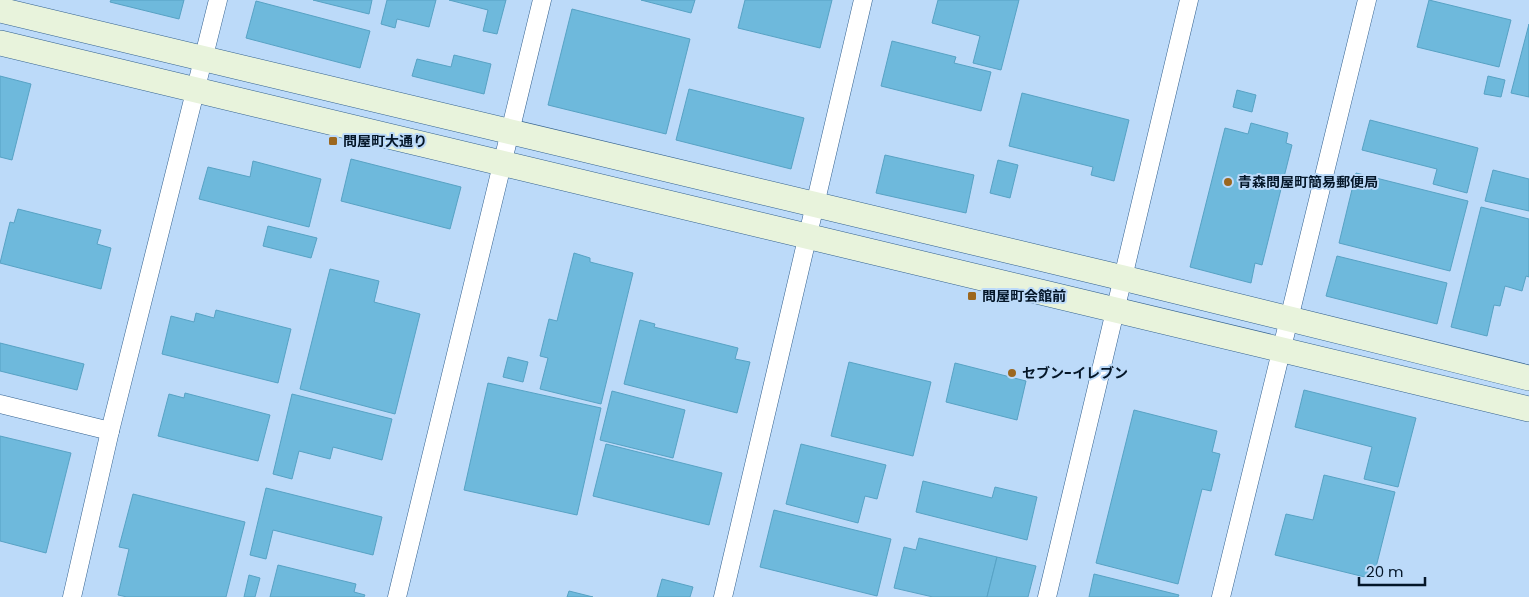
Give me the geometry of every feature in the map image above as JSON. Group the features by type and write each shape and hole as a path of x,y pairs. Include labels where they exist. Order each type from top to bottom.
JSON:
{"street":[{"path":"72,597 110,431 218,0"},
{"path":"397,597 542,0"},
{"path":"723,597 809,237 863,0"},
{"path":"1047,597 1189,0"},
{"path":"1221,597 1367,0"},
{"path":"0,10 1123,278 1529,378"},
{"path":"0,43 1280,351 1529,409"},
{"path":"0,404 110,431"}],"building":[{"path":"111,0 184,0 179,19 110,2"},
{"path":"313,0 372,0 369,14"},
{"path":"387,0 436,0 429,27 397,19 395,28 381,24"},
{"path":"449,0 506,0 497,34 483,31 488,10"},
{"path":"641,0 695,0 691,13"},
{"path":"745,0 832,0 820,48 738,28"},
{"path":"938,0 1019,0 1001,70 973,63 980,36 932,23"},
{"path":"1429,0 1511,20 1499,67 1417,47"},
{"path":"256,1 370,31 360,68 246,38"},
{"path":"572,9 690,39 666,134 548,105"},
{"path":"1529,24 1529,97 1511,93"},
{"path":"892,41 956,57 954,63 991,72 981,111 881,86"},
{"path":"454,55 491,64 484,94 412,76 417,59 451,67"},
{"path":"0,76 31,84 12,160 0,157"},
{"path":"1488,76 1505,80 1501,97 1484,94"},
{"path":"689,89 804,118 791,169 676,140"},
{"path":"1237,90 1256,95 1252,112 1233,107"},
{"path":"1022,93 1129,120 1114,181 1091,175 1093,167 1009,146"},
{"path":"1370,120 1478,148 1467,193 1433,184 1437,169 1362,150"},
{"path":"1251,123 1288,133 1286,143 1292,145 1262,265 1255,263 1251,283 1190,267 1225,128 1248,134"},
{"path":"885,155 974,175 966,213 876,193"},
{"path":"351,159 461,187 450,229 341,201"},
{"path":"998,160 1018,165 1010,198 990,193"},
{"path":"253,161 321,179 309,227 199,199 208,167 250,177"},
{"path":"1493,170 1529,179 1529,211 1485,201"},
{"path":"1356,173 1468,201 1450,271 1339,243"},
{"path":"1481,207 1529,219 1529,277 1526,276 1522,291 1505,286 1500,306 1494,305 1487,336 1451,327"},
{"path":"18,209 101,230 97,244 111,248 101,289 0,263 10,222 14,223"},
{"path":"268,226 317,238 311,258 263,246"},
{"path":"574,253 590,258 590,262 633,273 601,404 540,389 548,358 540,356 549,319 557,321"},
{"path":"1337,256 1447,283 1437,324 1326,296"},
{"path":"330,269 379,281 374,302 420,314 395,414 300,389"},
{"path":"216,310 291,329 278,383 162,354 171,316 194,322 196,313 214,318"},
{"path":"640,320 655,324 654,327 738,348 735,359 750,362 737,413 624,384"},
{"path":"0,343 84,364 77,390 0,371"},
{"path":"508,357 528,362 523,382 503,377"},
{"path":"849,362 931,382 913,456 831,436"},
{"path":"955,363 1026,381 1017,420 946,402"},
{"path":"488,383 601,408 577,515 464,490"},
{"path":"1304,390 1416,418 1398,487 1364,479 1372,447 1295,427"},
{"path":"612,391 685,410 673,458 600,440"},
{"path":"185,393 270,415 258,461 158,436 169,394 184,398"},
{"path":"292,394 392,419 382,460 333,447 330,459 299,451 292,479 273,474"},
{"path":"1134,410 1217,431 1212,452 1220,454 1211,491 1202,489 1178,584 1096,563"},
{"path":"0,436 71,453 46,553 0,541"},
{"path":"606,444 722,473 709,525 593,496"},
{"path":"801,444 886,465 877,499 865,496 858,523 786,504"},
{"path":"1324,475 1395,492 1373,579 1275,555 1286,514 1313,520"},
{"path":"923,481 992,498 995,487 1037,497 1027,540 916,512"},
{"path":"266,488 382,517 373,555 273,530 266,559 250,555"},
{"path":"133,494 245,522 226,597 127,597 118,595 129,549 119,547"},
{"path":"774,510 891,539 877,596 760,567"},
{"path":"919,538 997,557 987,597 933,597 894,588 904,547 916,550"},
{"path":"997,557 1036,566 1028,597 987,597"},
{"path":"278,565 356,584 354,592 365,595 364,597 270,597"},
{"path":"1094,574 1179,595 1178,597 1089,597"},
{"path":"249,575 260,578 255,597 244,597"},
{"path":"662,579 693,587 690,597 657,597"},
{"path":"569,591 593,597 567,597"}],"place":[{"name":"問屋町大通り","path":"333,141"},
{"name":"青森問屋町簡易郵便局","path":"1228,182"},
{"name":"問屋町会館前","path":"972,296"},
{"name":"セブン-イレブン","path":"1012,373"}]}
